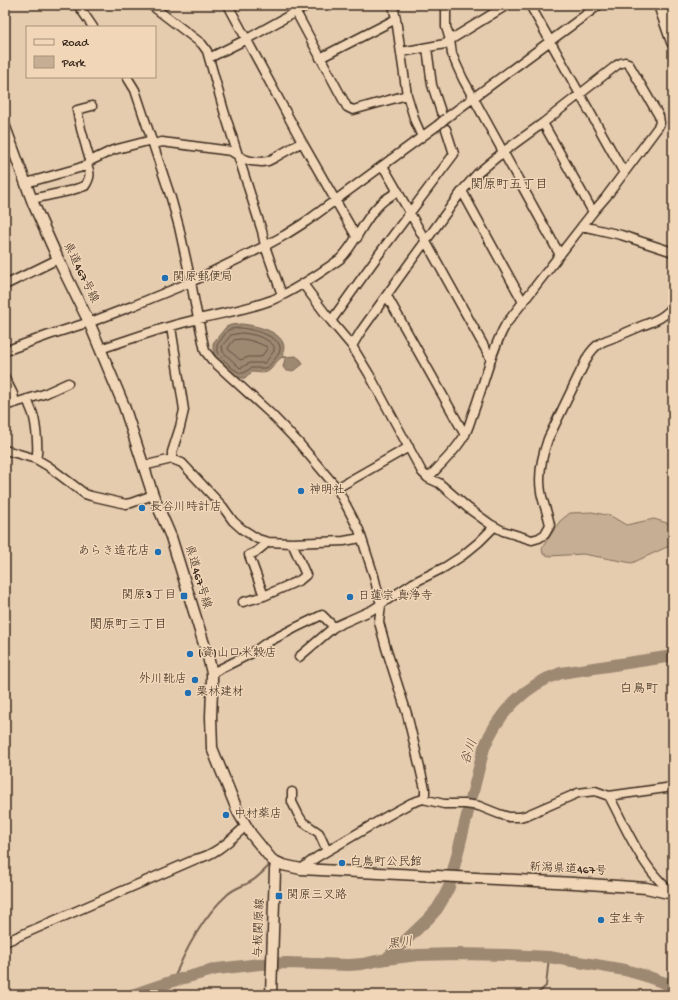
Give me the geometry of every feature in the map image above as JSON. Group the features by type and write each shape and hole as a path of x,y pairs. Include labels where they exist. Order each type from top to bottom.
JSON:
{"highway":[{"path":"660,5 673,42"}],"main road":[{"name":"県道467号線","path":"5,127 32,199 58,259 89,322 124,406 143,466 171,537 212,673 212,748 238,812 246,826 272,860 283,866 301,869 460,877"},
{"name":"与板関原線","path":"271,995 276,862"},
{"name":"新潟県道467号","path":"460,877 646,888 672,894"}],"street":[{"path":"78,5 93,26"},
{"path":"151,5 202,44 207,51 224,111 262,231 265,246 282,295"},
{"path":"228,5 266,77 357,238"},
{"path":"209,58 308,5"},
{"path":"393,5 407,95 415,121 422,137"},
{"path":"446,5 446,20 452,54 457,66 560,254"},
{"path":"401,52 445,44 507,5"},
{"path":"530,5 624,173"},
{"path":"5,351 49,334 89,322 135,305 191,282 285,235 336,201 438,125 444,115 474,99 599,5"},
{"path":"296,12 347,107 353,110 407,95"},
{"path":"320,58 396,19"},
{"path":"427,48 432,85 444,115"},
{"path":"352,346 361,331 462,191 478,173 617,65 621,63 628,63 660,116 660,123 606,197 506,324 497,342 481,393 465,435 428,478"},
{"path":"128,78 135,90 177,220 205,351 298,442 337,488 359,530 374,576 381,605 379,622 407,714 425,789 423,798"},
{"path":"32,199 85,186 90,178 90,170 77,110 92,106"},
{"path":"543,123 593,212"},
{"path":"331,321 454,154 446,129"},
{"path":"26,183 60,174 89,163 112,150 153,142 190,145 231,151 238,156 251,161 262,162 268,161 302,142"},
{"path":"383,166 491,359"},
{"path":"100,349 198,319 273,300 303,284 340,260 383,200 398,191"},
{"path":"462,191 523,302"},
{"path":"582,226 673,252"},
{"path":"5,285 58,259"},
{"path":"303,284 352,346 422,472 428,478 439,483 468,508 494,526 503,531 532,540 545,534 550,525 548,513 541,493 540,483 543,453 548,439 588,356 601,342 655,321 669,312 673,306"},
{"path":"387,296 465,435"},
{"path":"170,327 184,410 172,452 172,460"},
{"path":"5,378 13,394 15,403"},
{"path":"5,406 44,394 68,383"},
{"path":"27,400 33,415 38,447 36,459"},
{"path":"337,488 409,447"},
{"path":"5,450 36,459 48,466 85,494 91,496 126,504 154,495"},
{"path":"143,466 172,460 182,463 223,507 233,521 242,529 258,539 268,542 292,543 344,541 361,538"},
{"path":"299,657 334,627 372,610 413,583 445,567 462,556 479,542 494,526"},
{"path":"264,596 249,555 256,552 268,542"},
{"path":"243,602 264,596 300,580 306,575 292,543"},
{"path":"212,673 252,653 266,643 322,616 334,627"},
{"path":"301,869 327,851 389,815 423,798 444,804 479,806 509,817 520,817 578,793 595,791 609,796 673,788"},
{"path":"292,792 292,802 299,816 303,822 319,833 327,851"},
{"path":"609,796 633,844 648,867 672,894"},
{"path":"5,942 196,859 204,857 219,849 246,826"}],"green space":[{"path":"592,512 611,516 626,525 654,519 673,524 673,549 667,547 632,563 583,554 550,556 543,554 542,548 560,521 570,513"}],"water":[{"path":"241,324 265,329 276,335 280,338 284,345 283,356 296,356 303,364 293,371 287,371 283,367 285,359 283,357 268,372 252,372 245,378 239,378 229,371 215,357 213,343 226,327"}],"waterway":[{"name":"谷川","path":"386,959 437,909 449,887 484,748 497,723 514,702 536,685 561,673 673,656"},
{"path":"173,981 189,945 219,902 228,894 253,880 271,864"},
{"name":"黒川","path":"132,995 173,981 217,969 260,964 287,963 349,965 418,955 457,954 549,957 625,970 673,986"},
{"path":"536,995 546,986 549,957"}],"place":[{"name":"関原郵便局","path":"165,278"},
{"name":"神明社","path":"301,491"},
{"name":"長谷川時計店","path":"142,508"},
{"name":"あらき造花店","path":"158,552"},
{"name":"関原3丁目","path":"184,596"},
{"name":"日蓮宗 真浄寺","path":"350,597"},
{"name":"(資)山口米穀店","path":"190,654"},
{"name":"外川靴店","path":"195,680"},
{"name":"栗林建材","path":"188,693"},
{"name":"中村薬店","path":"226,815"},
{"name":"白鳥町公民館","path":"342,863"},
{"name":"関原三叉路","path":"279,896"},
{"name":"宝生寺","path":"601,920"}],"district":[{"name":"関原町五丁目","path":"509,185"},
{"name":"関原町三丁目","path":"128,625"},
{"name":"白鳥町","path":"639,689"}]}
